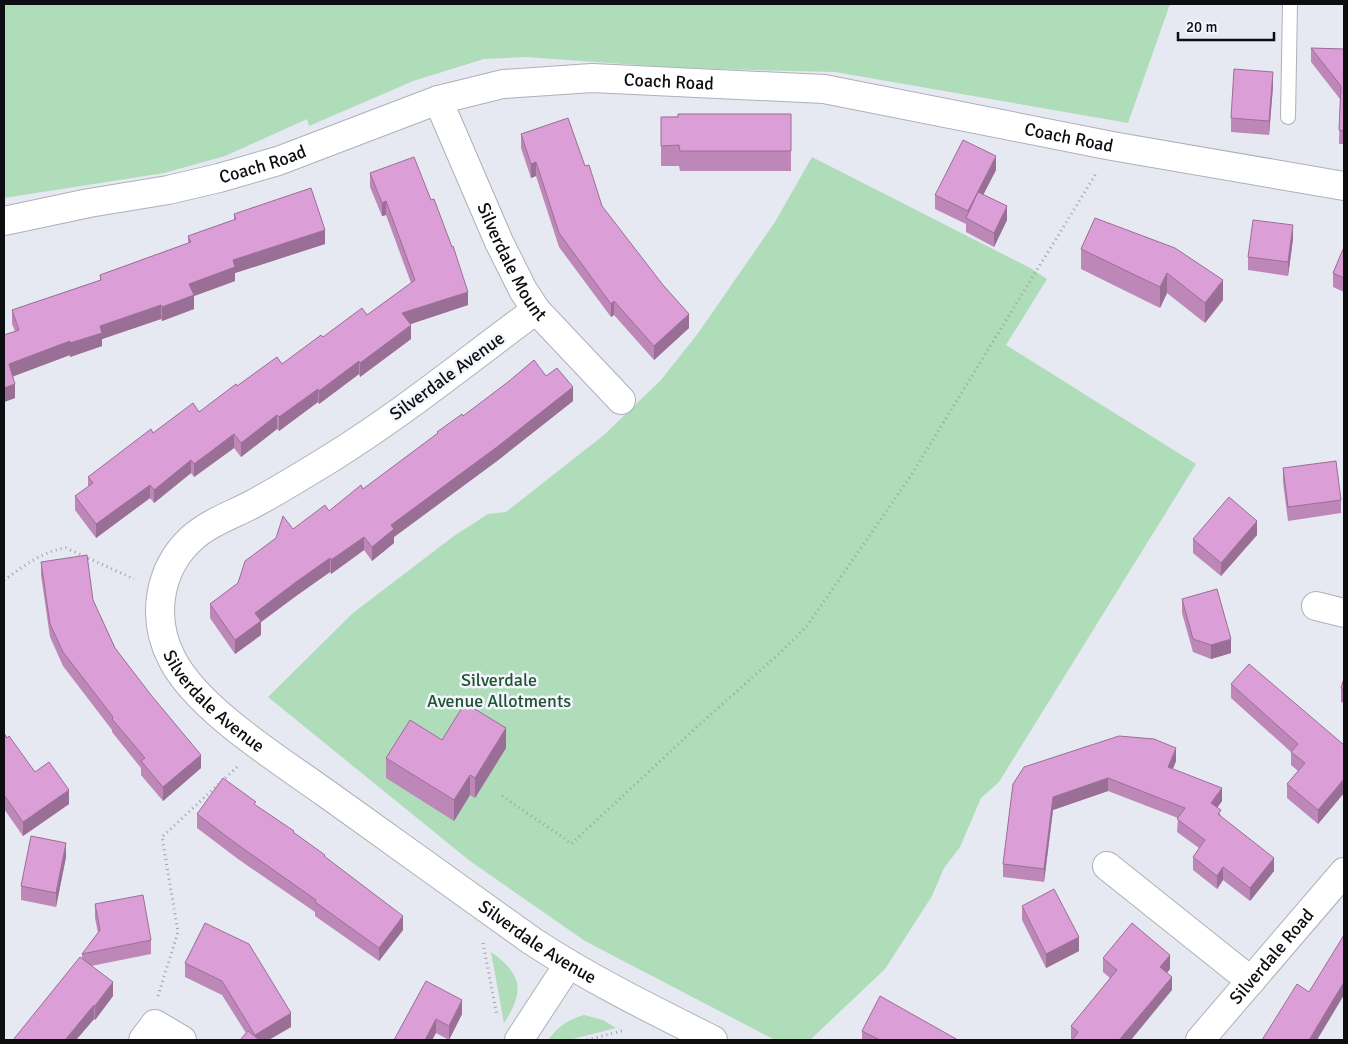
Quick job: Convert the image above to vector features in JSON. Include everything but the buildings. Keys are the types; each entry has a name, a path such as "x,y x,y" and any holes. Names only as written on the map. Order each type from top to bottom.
{"street":[{"name":"Coach Road","path":"4,221 81,204 168,190 236,173 278,161 438,100 503,84 592,78 824,89 1112,146 1344,186"},
{"name":"Silverdale Mount","path":"438,100 512,271 536,310 621,400"},
{"name":"Silverdale Avenue","path":"536,310 410,404 341,452 287,485 192,537 177,554 167,573 161,592 159,616 163,636 179,671 213,708 260,746 532,941 610,988 713,1040"},
{"path":"1316,606 1344,613"},
{"path":"1107,866 1251,981"},
{"name":"Silverdale Road","path":"1200,1040 1344,872"},
{"path":"508,1032 568,964"},
{"path":"149,1032 182,1040"}],"lane":[{"path":"1288,116 1290,4"}],"path":[{"path":"502,796 571,844 807,626 910,477 1112,146"},
{"path":"4,580 43,554 55,549 66,548 161,592"},
{"path":"149,1032 158,994 178,932 162,837 260,746"},
{"path":"475,900 508,1032"}],"green space":[{"path":"4,4 1170,4 1128,123 835,72 679,68 526,57 484,59 413,81 309,126 307,119 225,156 164,173 4,198"},
{"name":"Silverdale Avenue Allotments","path":"812,157 1032,269 1047,279 1006,345 1196,464 999,782 981,798 960,847 944,868 932,896 885,969 810,1040 775,1040 585,941 470,861 268,697 353,613 454,536 488,514 506,512 604,435 661,380 699,332 775,222"},
{"path":"491,952 509,968 517,984 515,1002 504,1023"},
{"path":"584,1015 603,1020 616,1028 569,1040 548,1040 563,1024"}]}
